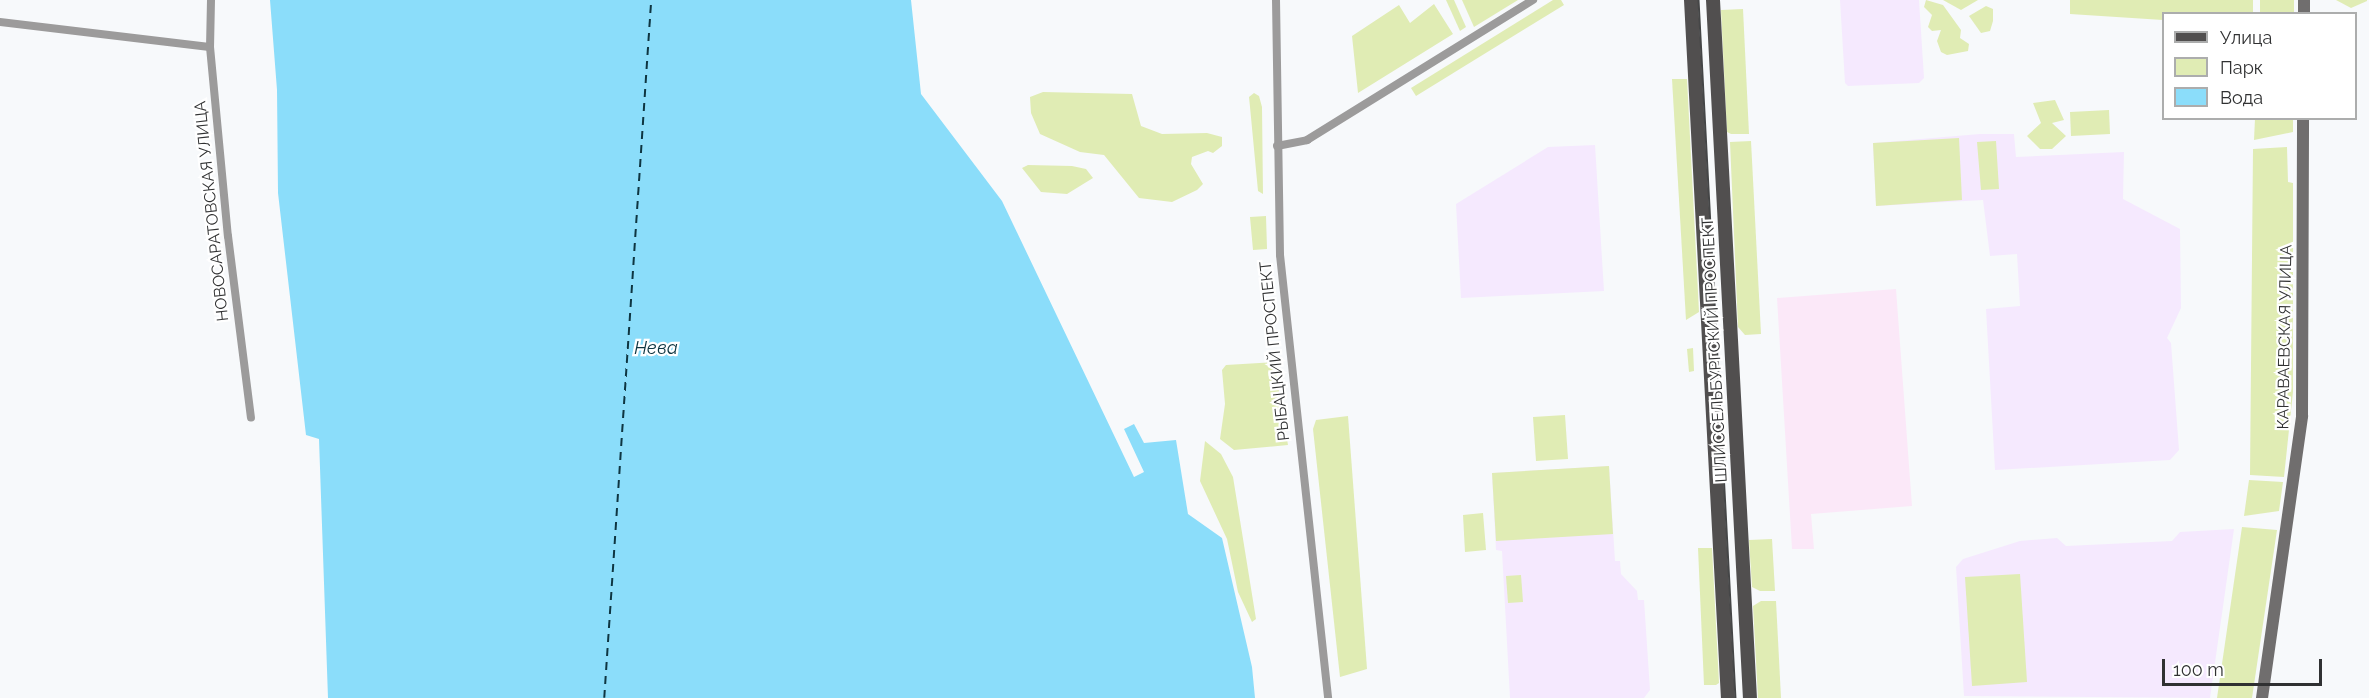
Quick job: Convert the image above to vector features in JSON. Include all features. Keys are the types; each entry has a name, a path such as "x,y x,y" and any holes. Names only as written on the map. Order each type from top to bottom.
{"main road":[{"name":"ШЛИССЕЛЬБУРГСКИЙ ПРОСПЕКТ","path":"1691,0 1728,698"},
{"name":"ШЛИССЕЛЬБУРГСКИЙ ПРОСПЕКТ","path":"1713,0 1750,698"}],"street":[{"name":"НОВОСАРАТОВСКАЯ УЛИЦА","path":"211,0 210,47 251,418"},
{"name":"РЫБАЦКИЙ ПРОСПЕКТ","path":"1276,0 1280,255 1328,698"},
{"path":"1277,146 1294,145 1307,140 1533,0"},
{"path":"0,22 210,47"},
{"name":"КАРАВАЕВСКАЯ УЛИЦА","path":"2262,698 2302,416 2303,120"}],"shaded area":[{"path":"1840,0 1919,0 1924,78 1919,83 1848,86 1845,83"},
{"path":"1980,134 2014,134 2016,157 2124,152 2123,199 2180,229 2181,308 2167,338 2171,343 2179,450 2170,460 1995,470 1986,309 2020,306 2017,254 1990,256 1983,200 1876,206 1873,143"},
{"path":"1595,145 1604,291 1461,298 1456,204 1548,147"},
{"path":"1896,289 1912,506 1811,514 1814,549 1792,549 1777,298"},
{"path":"1609,466 1615,561 1620,561 1621,574 1637,591 1638,600 1644,600 1650,690 1644,698 1510,698 1502,551 1496,550 1492,473"},
{"path":"2234,529 2210,698 1964,696 1956,567 1963,559 2020,541 2057,538 2066,546 2172,541 2180,532"}],"green space":[{"path":"1446,0 1454,0 1466,27 1460,31"},
{"path":"1462,0 1518,0 1474,27"},
{"path":"1553,0 1561,0 1564,5 1416,96 1411,88"},
{"path":"1926,0 1943,5 1961,30 1960,38 1969,44 1968,51 1947,55 1941,52 1937,41 1941,30 1932,31 1928,27 1932,15 1924,7"},
{"path":"1943,0 1978,0 1961,10"},
{"path":"2070,0 2253,0 2253,12 2162,12 2162,20 2070,14"},
{"path":"2260,0 2294,0 2294,12 2260,12"},
{"path":"2336,0 2367,0 2367,1 2351,8"},
{"path":"1434,4 1453,34 1358,93 1352,36 1399,5 1410,23"},
{"path":"1986,6 1993,9 1993,21 1990,31 1981,33 1969,16"},
{"path":"1743,9 1749,134 1731,134 1727,132 1721,10"},
{"path":"1672,79 1687,79 1699,312 1686,320"},
{"path":"1043,92 1132,94 1141,126 1162,134 1207,133 1222,137 1222,146 1213,153 1208,151 1192,157 1191,164 1203,184 1197,190 1172,202 1139,198 1104,155 1080,152 1040,134 1031,113 1030,97"},
{"path":"1254,93 1259,96 1262,107 1263,194 1258,191 1249,97"},
{"path":"2055,100 2064,120 2052,123 2066,136 2052,149 2040,149 2027,136 2041,123 2033,103"},
{"path":"2109,110 2110,134 2071,136 2070,112"},
{"path":"2255,120 2293,120 2293,132 2254,140"},
{"path":"1959,138 1962,200 1876,206 1873,143"},
{"path":"1751,141 1761,334 1745,335 1738,327 1730,142"},
{"path":"1996,141 1999,189 1981,190 1977,142"},
{"path":"2287,147 2288,182 2293,183 2293,392 2284,477 2250,475 2253,149"},
{"path":"1028,165 1072,166 1086,169 1093,178 1067,194 1041,192 1022,168"},
{"path":"1266,216 1267,249 1253,250 1250,217"},
{"path":"1693,348 1694,371 1689,372 1687,349"},
{"path":"1274,362 1288,445 1234,450 1220,439 1225,404 1222,370 1226,365"},
{"path":"1565,415 1568,459 1536,461 1533,417"},
{"path":"1348,416 1367,669 1340,677 1313,429 1316,420"},
{"path":"1205,441 1221,454 1233,477 1256,619 1252,622 1238,592 1227,539 1200,481"},
{"path":"1609,466 1613,534 1496,541 1492,473"},
{"path":"2249,480 2283,482 2279,511 2244,516"},
{"path":"1483,513 1486,550 1465,552 1463,515"},
{"path":"2242,527 2277,530 2252,698 2217,698"},
{"path":"1772,539 1775,591 1760,591 1752,587 1749,540"},
{"path":"1698,548 1712,548 1719,683 1716,685 1704,685"},
{"path":"2020,574 2027,682 1972,686 1965,577"},
{"path":"1521,575 1523,602 1508,603 1506,576"},
{"path":"1761,601 1776,601 1781,698 1758,698 1753,606"}],"water":[{"name":"Нева","path":"270,0 911,0 921,94 1002,201 1134,477 1144,472 1124,429 1134,424 1144,443 1176,440 1188,514 1222,538 1252,667 1255,698 328,698 319,439 306,435 278,193 277,90"}],"ferry route":[{"path":"604,698 651,0"}],"tram line":[{"path":"1699,0 1736,698"}]}
